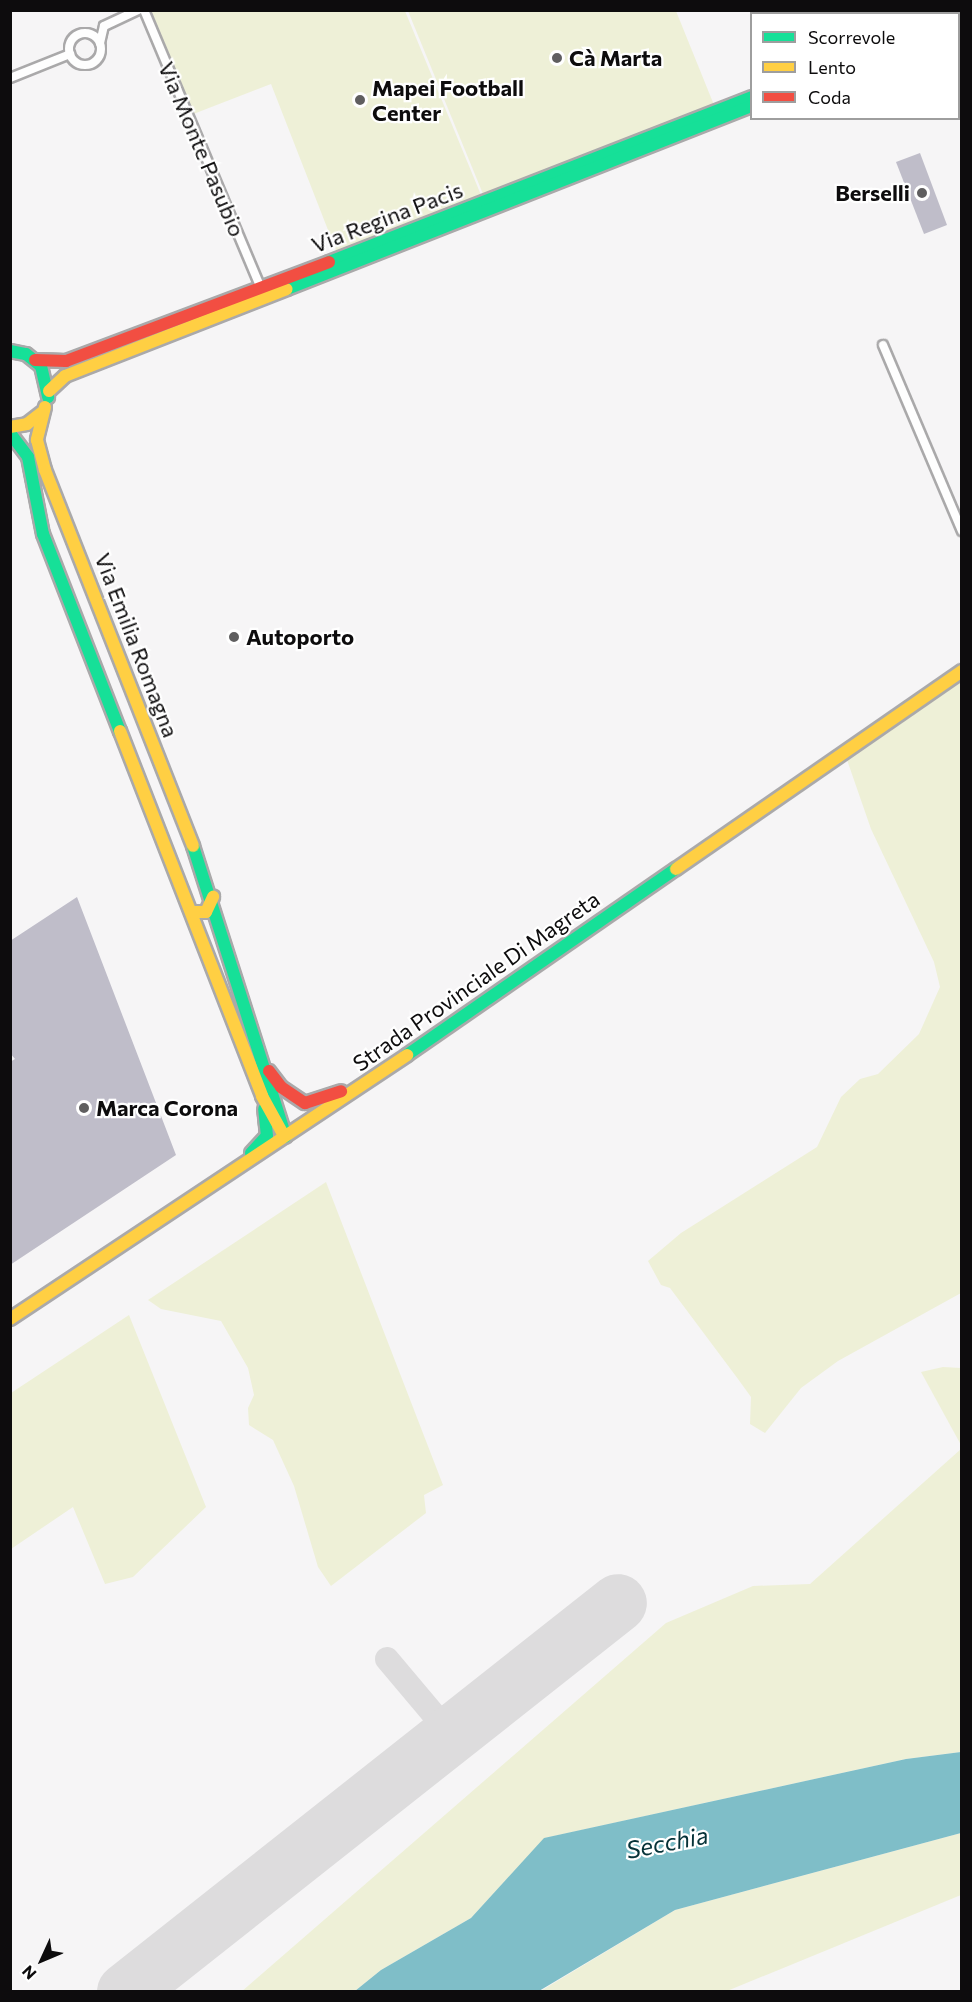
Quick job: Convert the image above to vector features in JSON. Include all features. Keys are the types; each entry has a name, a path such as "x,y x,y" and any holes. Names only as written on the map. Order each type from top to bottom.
{"street":[{"path":"100,43 87,33 76,35 70,44 70,54 76,62 90,64 100,54 104,26 139,10"},
{"name":"Via Monte Pasubio","path":"144,10 261,288"},
{"path":"10,78 70,54"},
{"name":"Via Regina Pacis","path":"35,360 66,361 261,288 750,98"},
{"name":"Via Regina Pacis","path":"49,391 65,376 750,107"},
{"path":"883,345 962,531"},
{"path":"10,351 35,360 46,374 49,391"},
{"name":"Via Emilia Romagna","path":"49,391 37,440 45,470 213,897 238,994 264,1063 286,1137"},
{"path":"10,427 27,424 45,407"},
{"name":"Via Emilia Romagna","path":"10,434 28,458 43,534 262,1096 286,1137"},
{"name":"Strada Provinciale Di Magreta","path":"10,1319 390,1067 962,671"},
{"path":"191,912 206,912 213,897"},
{"path":"264,1063 281,1087 305,1102 330,1098 372,1071 390,1067"},
{"path":"202,1193 205,1183 265,1141 262,1096"}],"green space":[{"name":"Mapei Football Center","path":"139,11 405,11 481,195 337,253 271,84 183,118"},
{"name":"Cà Marta","path":"408,11 676,11 714,105 699,119 511,195 483,194"},
{"path":"961,678 961,1293 838,1361 801,1388 765,1433 750,1424 751,1397 670,1288 661,1285 648,1261 681,1233 817,1147 841,1097 860,1079 878,1074 919,1034 940,987 934,962 871,829 846,757"},
{"path":"326,1182 443,1485 424,1495 426,1513 331,1586 318,1567 294,1486 273,1440 249,1425 248,1408 254,1395 248,1368 221,1321 161,1309 148,1300"},
{"path":"129,1315 206,1507 133,1577 105,1584 73,1507 11,1549 11,1393"},
{"path":"943,1367 961,1368 961,1445 921,1372"},
{"path":"961,1449 961,1752 906,1759 545,1838 471,1918 381,1970 355,1991 241,1992 666,1623 753,1586 810,1584"},
{"path":"961,1833 961,1895 727,1991 539,1992 675,1910"}],"water":[{"name":"Secchia","path":"961,1752 961,1833 675,1910 539,1991 355,1991 381,1970 471,1918 544,1838 906,1759"}],"building":[{"name":"Berselli","path":"920,153 947,225 924,234 896,162"},
{"name":"Marca Corona","path":"77,897 176,1155 10,1265 10,1062 15,1059 10,1053 10,941"}],"taxiway":[{"path":"387,1659 451,1735"}],"runway":[{"path":"126,1992 618,1603"}],"traffic: fast":[{"path":"329,262 750,98"},
{"path":"287,289 750,107"},
{"path":"10,351 26,354 41,366 48,397"},
{"path":"10,433 28,457 43,534 120,731"},
{"path":"193,846 286,1137"},
{"path":"407,1055 676,869"},
{"path":"251,1153 267,1136 264,1109"}],"traffic: slow":[{"path":"49,391 65,376 287,289"},
{"path":"45,407 37,440 45,470 193,846"},
{"path":"10,427 27,424 41,413"},
{"path":"676,869 962,671"},
{"path":"120,731 262,1096 283,1134"},
{"path":"191,912 206,912 213,897"},
{"path":"10,1319 407,1055"}],"traffic: jam":[{"path":"35,360 66,361 329,262"},
{"path":"269,1071 281,1087 305,1103 341,1091"}],"place":[{"name":"Cà Marta","path":"557,58"},
{"name":"Mapei Football Center","path":"360,100"},
{"name":"Berselli","path":"922,193"},
{"name":"Autoporto","path":"234,637"},
{"name":"Marca Corona","path":"84,1108"}]}
